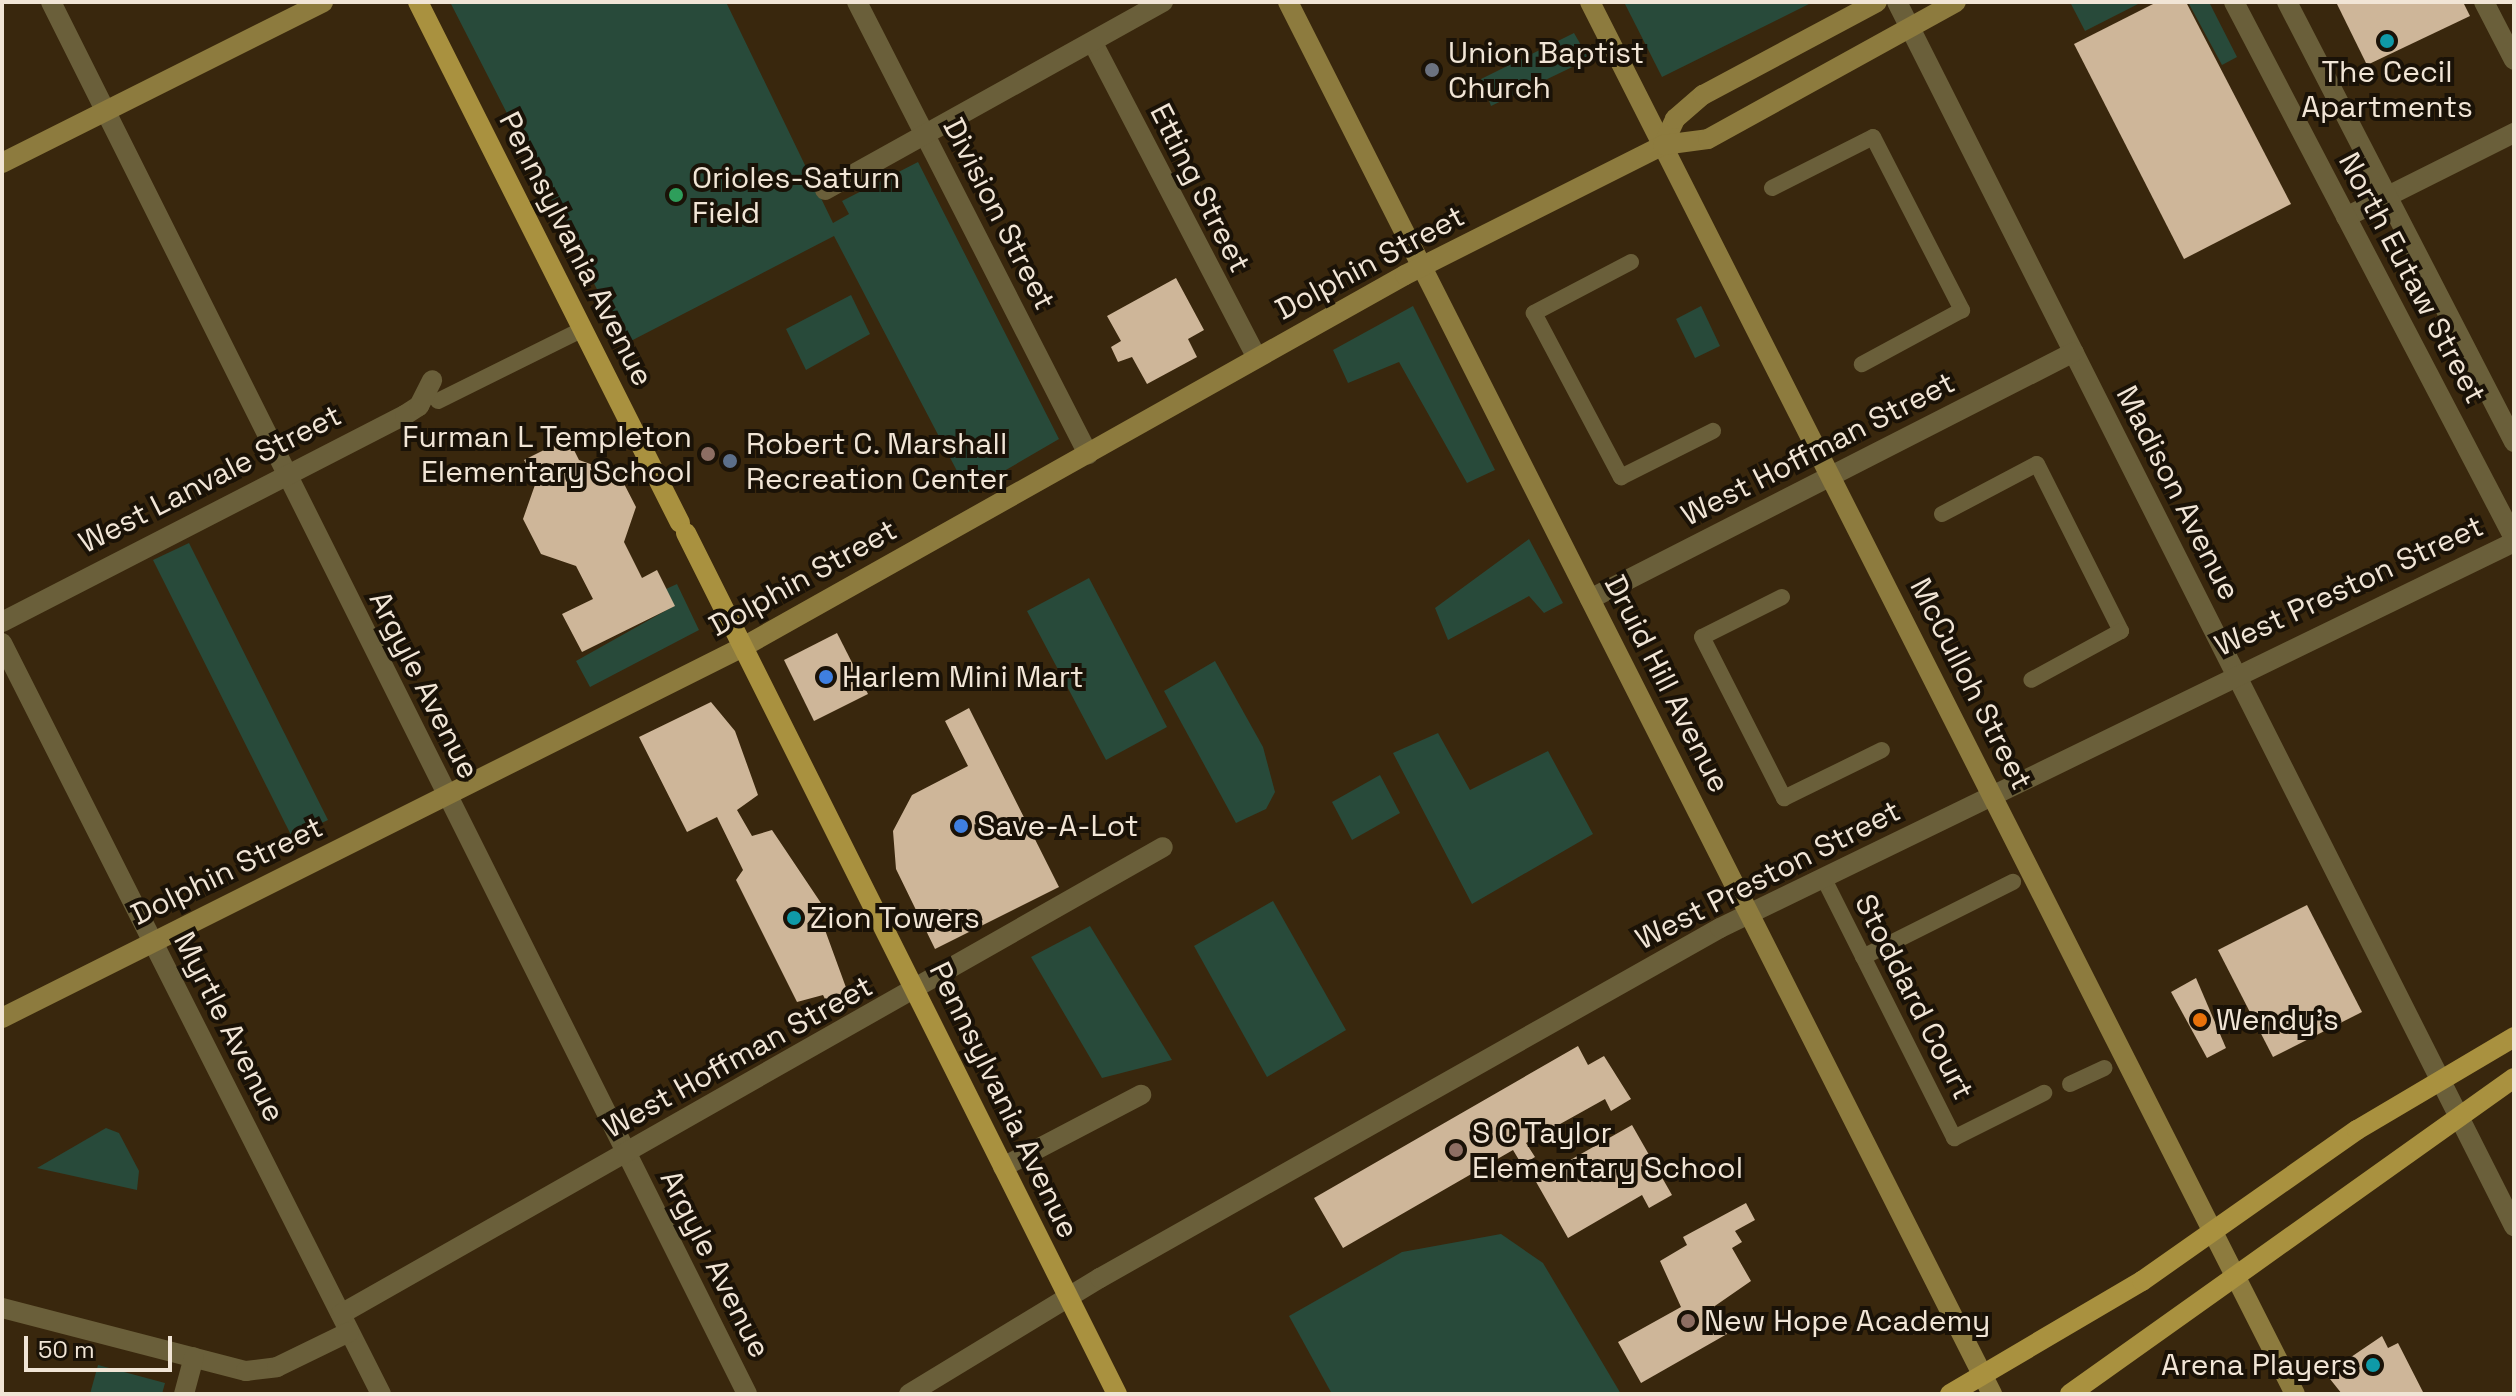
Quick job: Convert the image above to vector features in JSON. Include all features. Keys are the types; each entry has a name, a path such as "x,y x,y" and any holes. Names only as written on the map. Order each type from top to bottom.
{"main road":[{"path":"2,163 323,2"},
{"name":"Pennsylvania Avenue","path":"418,2 1117,1394"},
{"name":"Druid Hill Avenue","path":"1288,2 1988,1385"},
{"name":"McCulloh Street","path":"1590,2 2295,1394"},
{"path":"1663,145 1675,119 1703,95 1877,2"},
{"name":"Dolphin Street","path":"2,1018 743,647 1423,267 1663,145 1708,139 1956,2"},
{"path":"1950,1394 1988,1385 2440,1079 2514,1037"},
{"path":"2070,1394 2239,1279 2458,1115 2514,1078"}],"street":[{"name":"Argyle Avenue","path":"51,2 102,112 747,1394"},
{"name":"Division Street","path":"857,2 1088,454"},
{"path":"825,190 1163,2"},
{"name":"Madison Avenue","path":"1897,2 2514,1226"},
{"name":"North Eutaw Street","path":"2234,2 2514,540"},
{"name":"North Eutaw Street","path":"2287,2 2514,442"},
{"path":"2484,2 2514,60"},
{"name":"Etting Street","path":"1093,43 1257,358"},
{"path":"2346,217 2514,133"},
{"path":"1772,188 1873,137 1962,310 1862,364"},
{"path":"1631,262 1534,313 1621,477 1713,431"},
{"path":"438,401 583,329"},
{"name":"West Hoffman Street","path":"1590,599 2074,352"},
{"name":"West Lanvale Street","path":"2,622 405,415 419,406 432,380"},
{"path":"1942,514 2037,464 2121,631 2031,680"},
{"name":"West Preston Street","path":"909,1394 1069,1299 1751,915 1825,881 2235,672 2514,540"},
{"path":"1782,597 1702,637 1784,798 1882,750"},
{"name":"Myrtle Avenue","path":"2,643 381,1394"},
{"name":"West Hoffman Street","path":"2,1308 194,1357 260,1370 345,1323 626,1154 1163,847"},
{"name":"Stoddard Court","path":"1825,881 1954,1138 2044,1093"},
{"path":"1863,957 2013,882"},
{"path":"2070,1084 2105,1068"},
{"path":"1003,1167 1141,1095"},
{"path":"184,1394 194,1357"}],"green space":[{"path":"450,2 726,2 833,223 849,214 842,201 918,162 1059,439 968,492 834,236 625,344"},
{"path":"1624,2 1813,2 1662,77"},
{"path":"2070,2 2142,2 2085,31"},
{"path":"2188,2 2209,2 2237,57 2222,65"},
{"path":"1574,33 1589,59 1491,106 1481,79"},
{"path":"851,295 870,334 806,370 786,329"},
{"path":"1413,306 1495,470 1467,483 1399,362 1348,383 1333,350"},
{"path":"1701,306 1720,346 1695,358 1676,319"},
{"path":"1529,539 1563,603 1544,613 1529,596 1448,640 1435,608"},
{"path":"189,543 328,820 292,837 153,560"},
{"path":"1089,578 1167,727 1106,760 1027,611"},
{"path":"677,584 699,630 590,687 576,661 674,606 666,589"},
{"path":"1215,661 1263,747 1275,792 1266,809 1236,823 1164,691"},
{"path":"1438,733 1470,790 1548,751 1593,834 1472,904 1393,753"},
{"path":"1380,775 1400,813 1352,840 1332,802"},
{"path":"1273,901 1346,1030 1267,1077 1194,946"},
{"path":"1090,926 1172,1060 1102,1078 1031,957"},
{"path":"106,1128 119,1133 139,1171 137,1190 37,1168"},
{"path":"1501,1234 1543,1263 1621,1394 1332,1394 1289,1316 1402,1252"},
{"path":"98,1365 165,1383 162,1394 90,1394"}],"building":[{"path":"2157,2 2186,2 2291,204 2184,259 2074,44"},
{"name":"The Cecil Apartments","path":"2336,2 2463,2 2470,16 2367,65"},
{"path":"1176,278 1204,330 1188,339 1197,357 1147,384 1132,357 1118,362 1111,347 1121,341 1107,316"},
{"name":"Furman L Templeton Elementary School","path":"568,438 579,460 619,474 636,507 624,542 642,578 657,570 675,606 582,652 562,614 593,599 576,566 541,554 523,519 536,482 524,460"},
{"name":"Harlem Mini Mart","path":"837,633 868,694 814,721 784,660"},
{"path":"711,702 735,731 758,795 737,810 752,836 772,830 829,915 821,919 848,993 829,1007 823,995 797,1002 736,880 743,870 717,817 687,832 639,737"},
{"name":"Save-A-Lot","path":"969,708 1059,887 935,949 896,869 893,831 912,795 968,766 945,721"},
{"path":"2307,905 2362,1012 2273,1057 2218,950"},
{"name":"Wendy's","path":"2196,978 2226,1048 2207,1058 2171,992"},
{"name":"S C Taylor Elementary School","path":"1578,1046 1588,1065 1604,1056 1631,1099 1611,1111 1605,1099 1526,1143 1535,1157 1522,1165 1513,1150 1343,1248 1314,1198"},
{"path":"1632,1125 1672,1195 1649,1208 1642,1195 1568,1238 1535,1180"},
{"name":"New Hope Academy","path":"1746,1203 1755,1220 1735,1231 1742,1242 1732,1248 1751,1281 1712,1308 1727,1334 1641,1383 1618,1342 1681,1307 1660,1261 1687,1245 1683,1237"},
{"name":"Arena Players","path":"2382,1336 2388,1348 2398,1343 2424,1394 2342,1394 2326,1374"}],"place":[{"name":"The Cecil Apartments","path":"2387,41"},
{"name":"Union Baptist Church","path":"1432,70"},
{"name":"Orioles-Saturn Field","path":"676,195"},
{"name":"Furman L Templeton Elementary School","path":"708,454"},
{"name":"Robert C. Marshall Recreation Center","path":"730,461"},
{"name":"Harlem Mini Mart","path":"826,677"},
{"name":"Save-A-Lot","path":"961,826"},
{"name":"Zion Towers","path":"794,918"},
{"name":"Wendy's","path":"2200,1020"},
{"name":"S C Taylor Elementary School","path":"1456,1150"},
{"name":"New Hope Academy","path":"1688,1321"},
{"name":"Arena Players","path":"2373,1365"}]}
